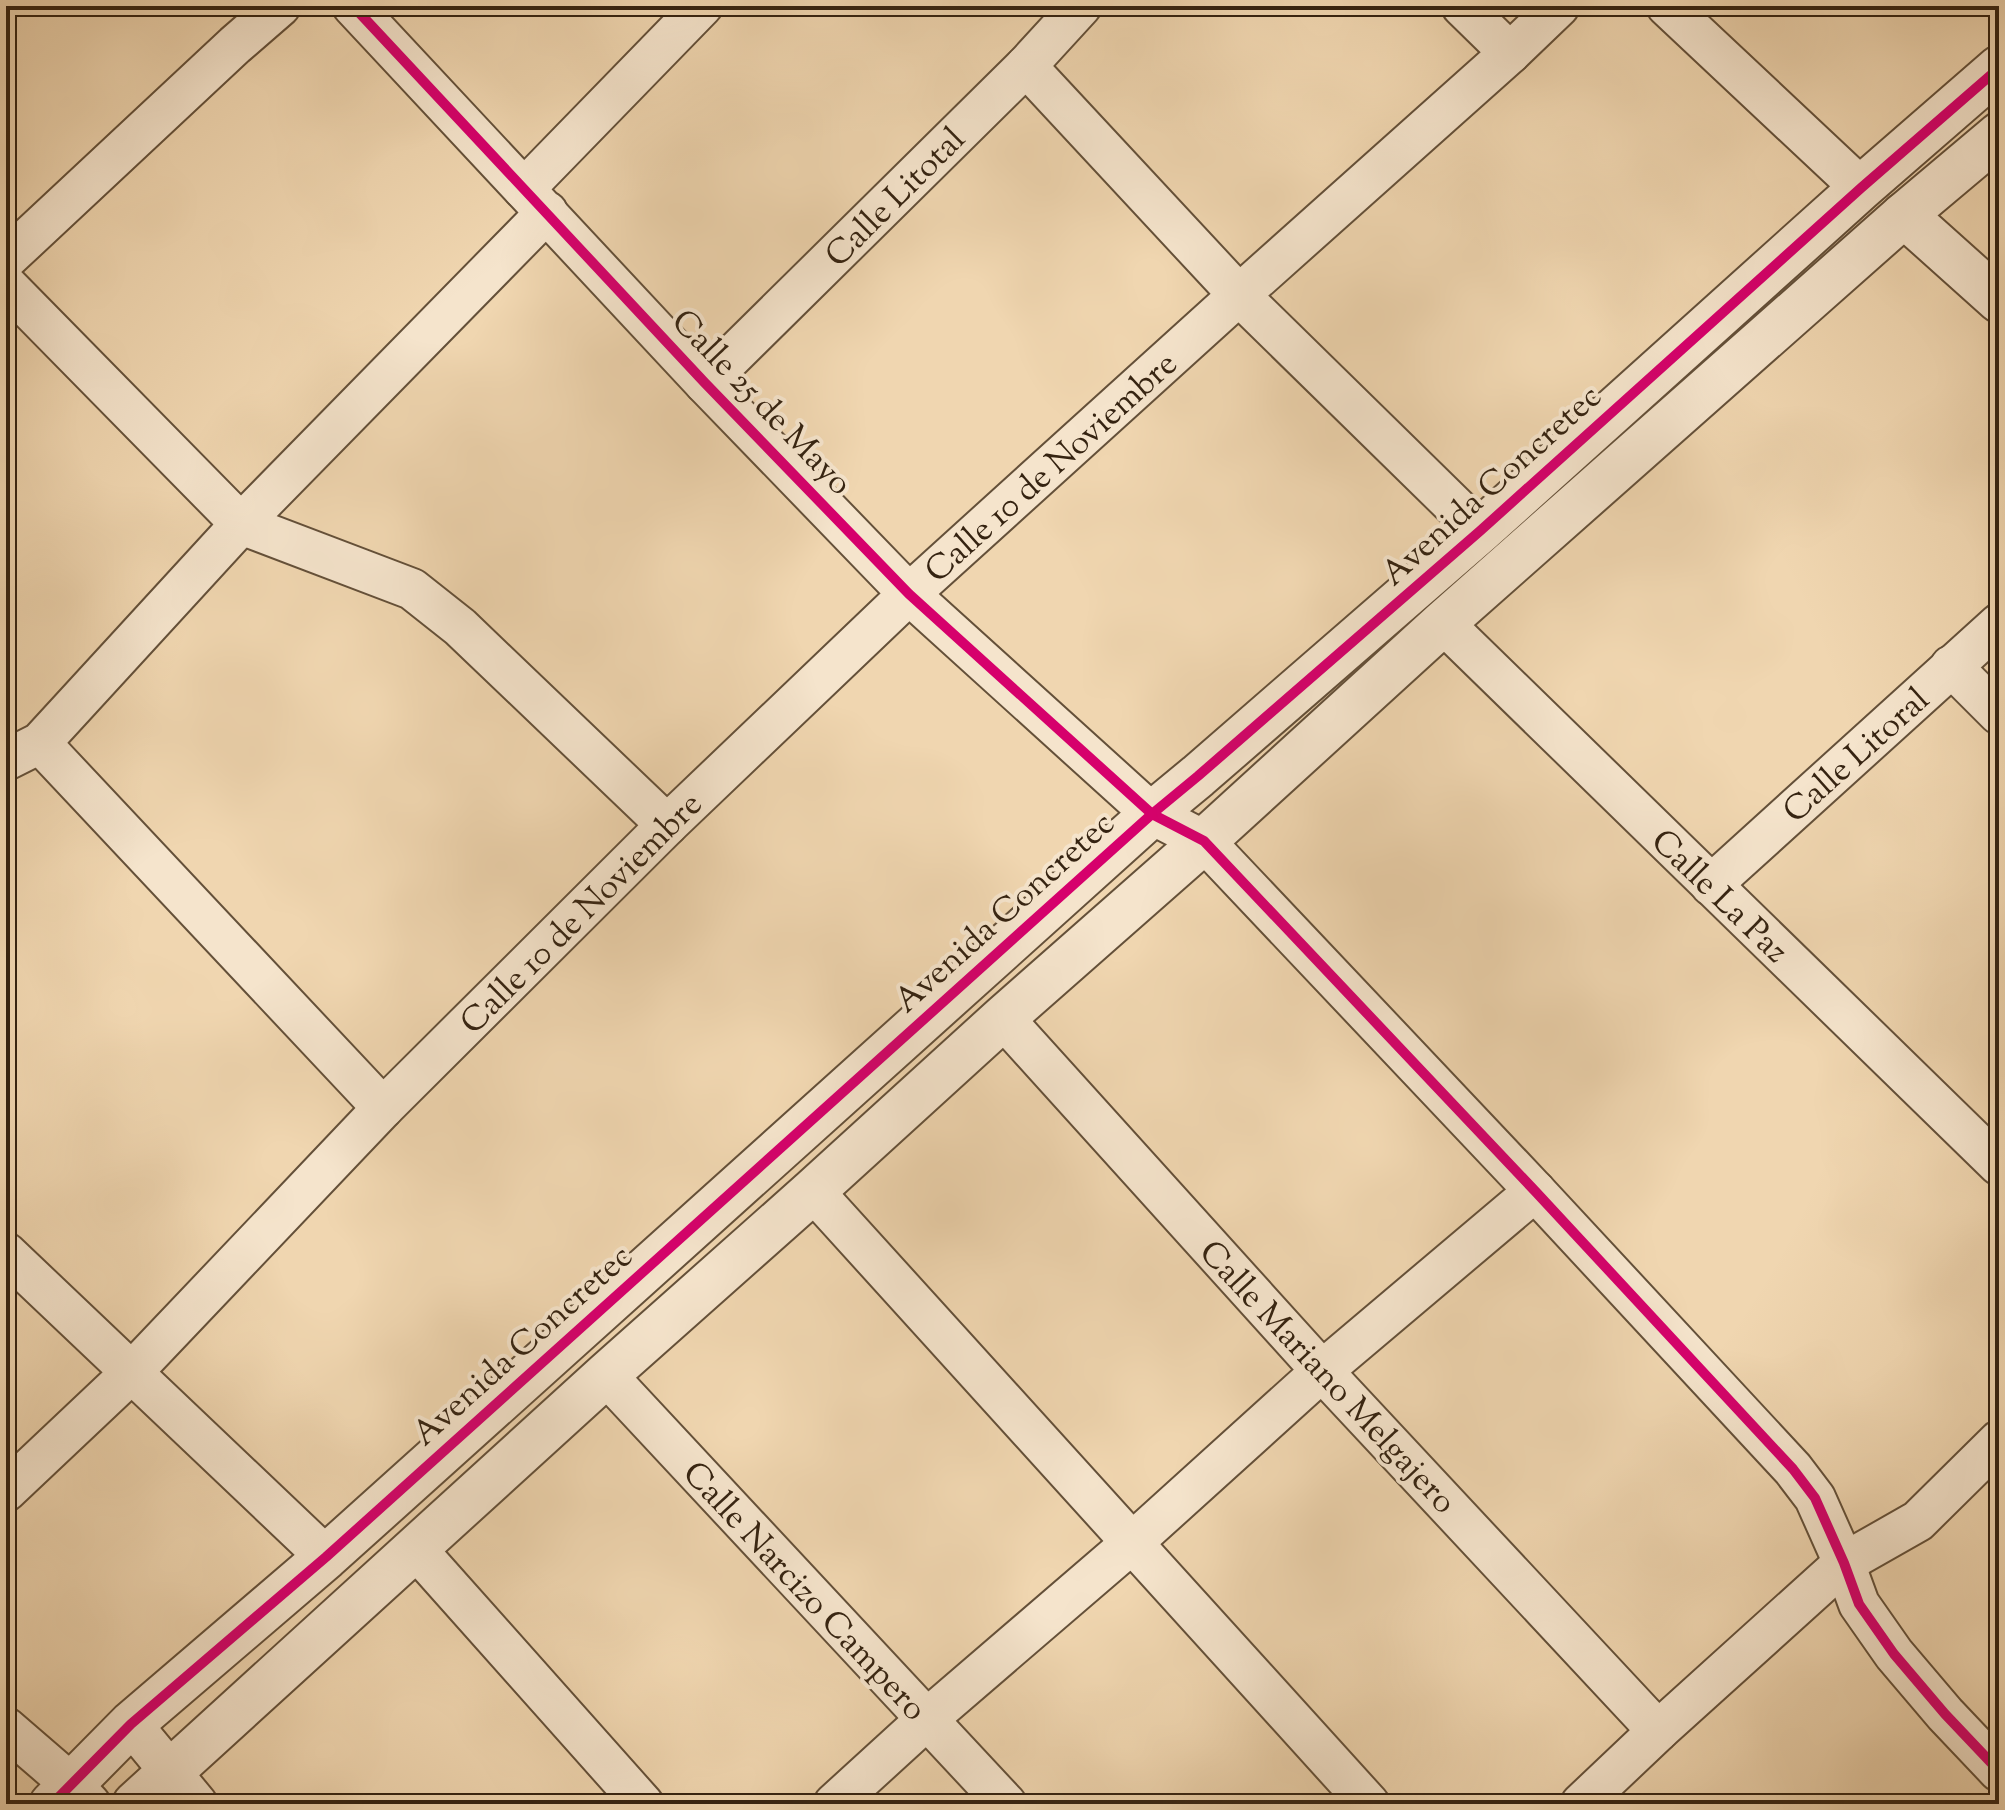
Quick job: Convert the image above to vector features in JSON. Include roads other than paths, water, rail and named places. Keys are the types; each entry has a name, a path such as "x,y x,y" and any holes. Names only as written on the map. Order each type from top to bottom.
{"street":[{"path":"6,259 280,6"},
{"name":"Calle 25 de Mayo","path":"353,6 705,383 909,594 1152,814 1204,841 1535,1191 1793,1469 1815,1498 1859,1604 1894,1654 1999,1771"},
{"path":"383,1108 23,751 241,524 535,201 702,6"},
{"name":"Calle Litotal","path":"705,383 1026,66 1081,6"},
{"path":"1462,6 1510,53"},
{"name":"Calle 10 de Noviembre","path":"6,1491 131,1373 383,1108 667,825 909,594 1559,6"},
{"path":"1667,6 1861,188"},
{"path":"1026,66 1239,295 1480,531"},
{"name":"Avenida Concretec","path":"72,1798 131,1724 326,1557 1152,814 1480,531 1999,68"},
{"path":"135,1804 184,1788 415,1548 1443,623 1904,215 1999,135"},
{"path":"1904,215 1999,300"},
{"path":"6,285 241,524 412,589 460,627 667,825"},
{"name":"Calle La Paz","path":"1443,623 1999,1165"},
{"name":"Calle Litoral","path":"1711,885 1999,624"},
{"path":"1951,666 1999,714"},
{"name":"Calle Mariano Melgajero","path":"1003,1018 1322,1371 1658,1731"},
{"path":"813,1191 1369,1804"},
{"path":"834,1804 926,1720 1133,1542 1322,1371 1535,1191"},
{"path":"6,1253 326,1557"},
{"name":"Calle Narcizo Campero","path":"606,1375 1006,1804"},
{"path":"1605,1796 1658,1731 1844,1563 1918,1521 1999,1441"},
{"path":"415,1548 643,1804"},
{"path":"131,1724 184,1788"},
{"path":"6,1728 72,1798"}]}
